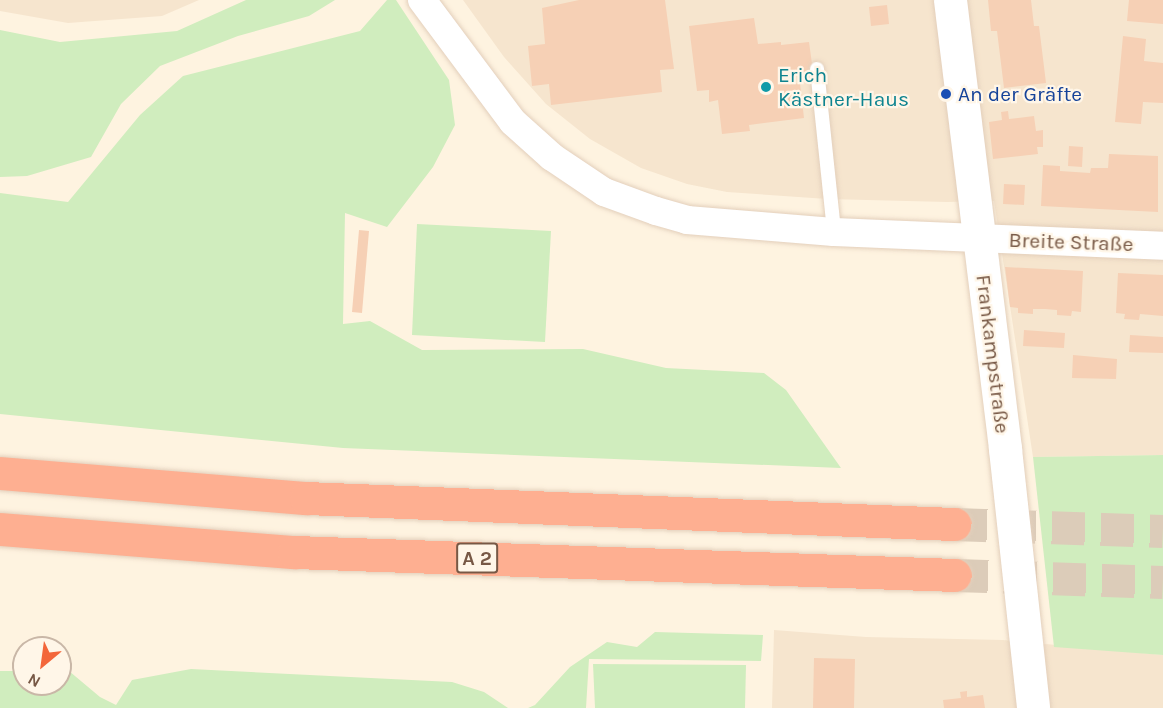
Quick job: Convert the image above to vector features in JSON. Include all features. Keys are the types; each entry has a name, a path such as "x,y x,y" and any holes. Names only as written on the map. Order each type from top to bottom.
{"highway":[{"path":"0,473 306,498 954,524"},
{"name":"A 2","path":"0,529 294,552 956,575"}],"street":[{"path":"422,0 513,122 552,157 604,192 687,220 834,232 978,238"},
{"name":"Frankampstraße","path":"950,0 1026,627 1033,708"},
{"name":"Breite Straße","path":"978,238 1163,246"}],"lane":[{"path":"817,69 834,232"}],"shaded area":[{"path":"0,0 199,0 162,16 68,23 0,11"},
{"path":"463,0 1163,0 1163,455 1033,457 994,201 827,199 727,192 687,184 641,168 590,139 546,104 504,57"},
{"path":"774,630 866,637 1003,640 1163,655 1163,708 772,708"}],"green space":[{"path":"246,0 335,0 309,16 238,36 160,66 121,104 91,157 27,176 0,177 0,30 60,42 177,31"},
{"path":"387,0 396,0 449,80 455,125 433,167 387,227 345,213 343,324 370,321 422,350 583,349 666,368 764,373 786,390 841,468 343,448 0,414 0,193 68,202 140,115 183,76 360,31"},
{"path":"417,224 551,231 545,342 412,335"},
{"path":"1163,455 1163,655 1054,647 1033,457"},
{"path":"655,632 763,635 761,661 589,659 586,708 528,708 535,705 570,667 607,642 637,647"},
{"path":"593,664 746,665 745,708 595,708"},
{"path":"191,669 452,682 484,692 508,708 0,708 0,671 12,671 12,696 72,696 72,674 100,697 116,705 132,680"}],"building":[{"path":"579,0 665,0 674,69 660,70 662,92 551,105 549,84 532,86 528,46 545,44 542,8"},
{"path":"988,0 1031,0 1034,26 1039,26 1046,83 1004,88 997,31 991,31"},
{"path":"1129,0 1163,0 1163,24 1127,21"},
{"path":"887,5 889,24 871,26 869,7"},
{"path":"754,18 758,44 781,42 781,45 809,42 813,71 792,73 793,84 800,83 804,118 749,125 750,131 722,134 718,100 709,102 709,90 697,91 689,26"},
{"path":"1123,36 1146,39 1144,61 1163,63 1163,103 1143,102 1141,124 1115,122"},
{"path":"1008,111 1009,119 1034,116 1036,131 1043,130 1043,147 1037,147 1038,154 993,159 989,122 1002,120 1001,112"},
{"path":"1069,146 1083,147 1082,167 1068,166"},
{"path":"1109,154 1158,156 1158,212 1041,206 1043,165 1060,166 1060,171 1090,173 1091,168 1108,168"},
{"path":"1004,184 1025,185 1024,205 1003,204"},
{"path":"359,230 369,231 362,313 352,312"},
{"path":"1005,267 1083,271 1081,312 1072,311 1071,316 1057,315 1057,310 1045,309 1033,309 1033,314 1018,313 1018,308 1010,307"},
{"path":"1118,273 1163,275 1163,316 1140,314 1139,320 1124,319 1125,314 1116,313"},
{"path":"1024,330 1065,333 1064,348 1023,346"},
{"path":"1130,335 1163,337 1163,353 1129,352"},
{"path":"1073,355 1117,359 1116,379 1072,378"},
{"path":"814,658 855,659 854,708 813,708"},
{"path":"967,691 967,697 983,695 985,708 944,708 943,700 961,698 960,692"}],"tunnel":[{"path":"954,524 1163,531"},
{"path":"955,575 1163,582"}],"place":[{"name":"Erich Kästner-Haus","path":"766,87"},
{"name":"An der Gräfte","path":"946,94"}]}
